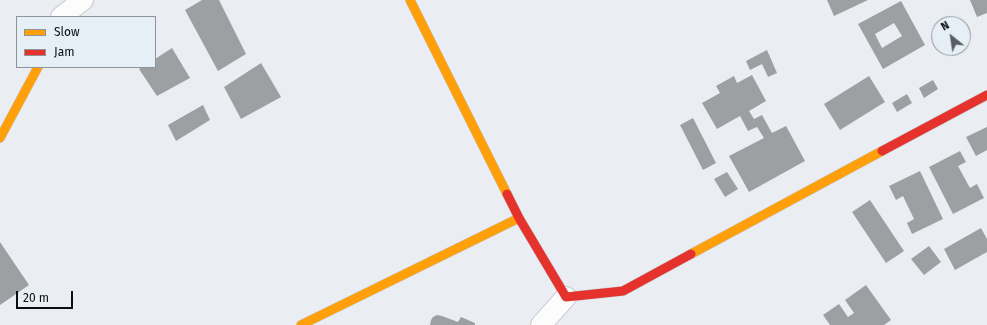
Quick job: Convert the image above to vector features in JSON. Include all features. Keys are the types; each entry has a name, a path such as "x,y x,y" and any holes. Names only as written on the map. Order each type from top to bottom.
{"street":[{"path":"62,16 83,0"},
{"path":"410,0 519,218 566,297"},
{"path":"0,138 37,68"},
{"path":"541,325 566,297 623,291 987,95"},
{"path":"301,325 519,218"}],"building":[{"path":"202,0 219,0 246,54 218,71 185,10"},
{"path":"827,0 868,0 834,16"},
{"path":"970,0 987,0 987,13 977,17"},
{"path":"901,1 925,45 883,69 858,24","holes":["894,23 902,36 882,48 875,34"]},
{"path":"172,48 190,78 157,96 139,69 156,68 156,58"},
{"path":"767,50 777,73 768,77 762,64 750,70 746,61"},
{"path":"261,63 281,97 241,119 224,87"},
{"path":"752,75 766,101 749,111 754,119 762,115 772,133 786,126 805,161 749,192 729,156 764,138 757,127 748,131 740,116 717,129 702,103 720,93 716,86 734,76 737,83"},
{"path":"869,76 885,102 840,130 824,104"},
{"path":"933,80 938,89 924,98 919,88"},
{"path":"907,94 912,103 897,112 892,103"},
{"path":"203,105 210,120 176,141 168,125"},
{"path":"693,118 716,163 703,170 680,125"},
{"path":"987,127 987,150 976,156 966,137"},
{"path":"960,151 966,162 958,166 970,188 977,184 984,198 953,214 929,167"},
{"path":"920,171 943,219 912,234 907,223 914,219 903,196 896,200 889,186"},
{"path":"727,172 738,189 725,197 714,179"},
{"path":"870,200 904,251 886,263 852,212"},
{"path":"981,228 987,239 987,252 955,270 944,249"},
{"path":"0,242 29,285 0,305"},
{"path":"929,246 941,262 924,275 911,259"},
{"path":"866,285 891,320 884,325 830,325 823,315 839,304 848,317 854,313 845,300"},
{"path":"437,315 458,322 461,317 475,323 475,325 430,325 433,317"}],"traffic: slow":[{"path":"410,0 507,194"},
{"path":"0,138 37,68"},
{"path":"691,254 882,151"},
{"path":"301,325 519,218"}],"traffic: jam":[{"path":"882,151 987,95"},
{"path":"507,194 519,218 566,297 623,291 691,254"}]}
